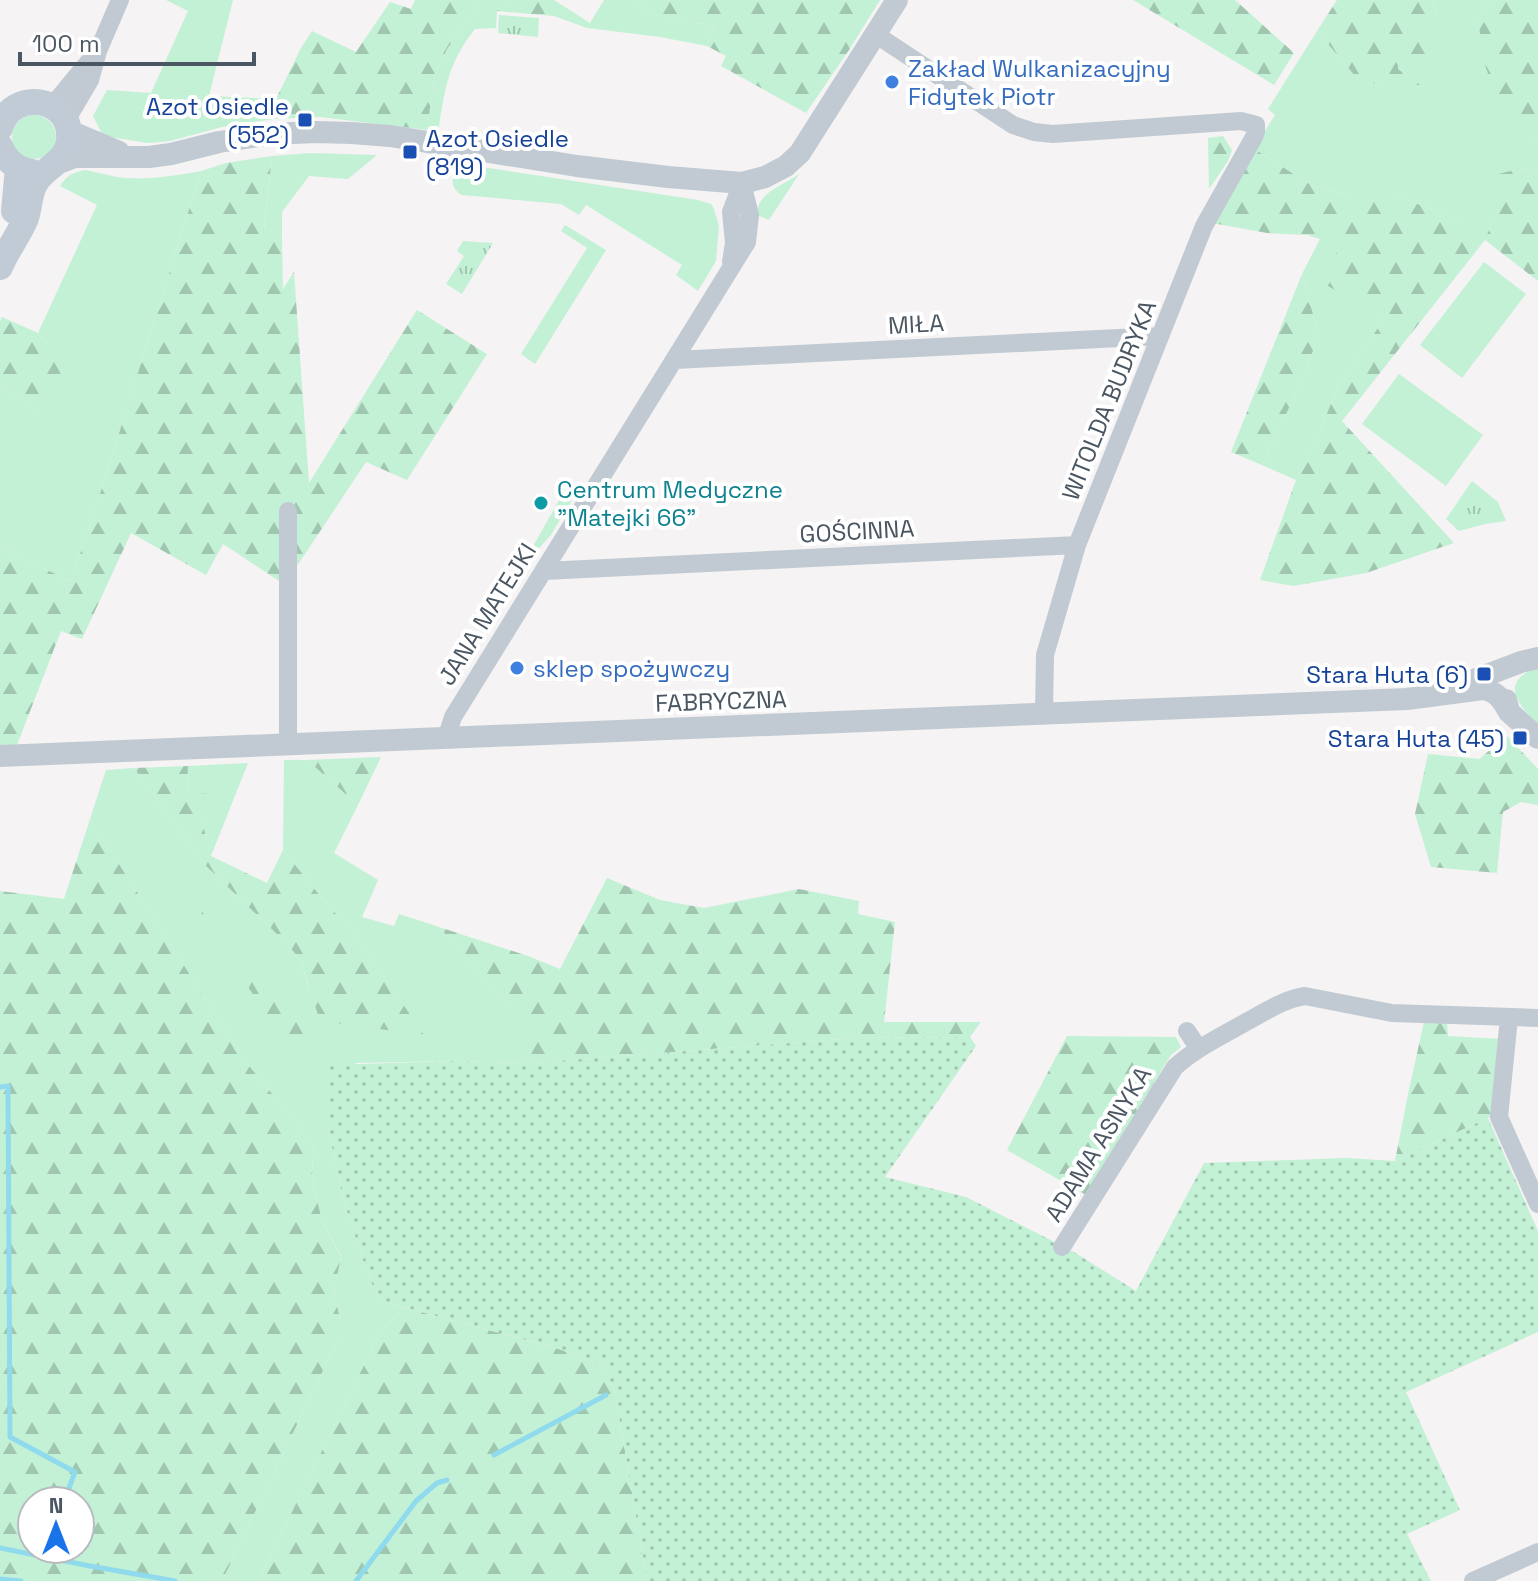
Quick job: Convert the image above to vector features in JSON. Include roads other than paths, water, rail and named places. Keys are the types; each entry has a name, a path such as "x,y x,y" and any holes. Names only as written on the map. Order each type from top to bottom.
{"main road":[{"path":"3,117 18,105 41,102 62,120 69,144 64,155 30,170 6,199 3,261"},
{"path":"0,146 10,163 30,170"},
{"path":"3,261 26,216 33,186 30,170"}],"street":[{"path":"30,170 75,157 149,157 271,134 316,132 390,136 577,166 742,183 765,177 786,166 800,153 897,0"},
{"path":"112,3 90,80 62,120 127,156"},
{"name":"WITOLDA BUDRYKA","path":"875,34 1013,125 1034,132 1053,134 1241,121 1256,125 1256,132 1204,226 1077,545 1045,655 1044,713"},
{"name":"JANA MATEJKI","path":"446,739 453,717 729,273 734,243 731,212 742,183"},
{"name":"MIŁA","path":"675,360 1160,336"},
{"path":"288,511 288,745"},
{"name":"GOŚCINNA","path":"544,571 1077,545"},
{"path":"1530,660 1512,672 1506,700 1509,712 1538,738"},
{"name":"FABRYCZNA","path":"1443,693 1530,660"},
{"name":"FABRYCZNA","path":"0,756 1391,699 1483,689 1501,697 1509,712"},
{"name":"ADAMA ASNYKA","path":"1062,1247 1175,1067 1199,1049 1280,1004 1305,996 1392,1013 1538,1018"},
{"path":"1509,1018 1499,1117 1538,1204"},
{"path":"1187,1031 1199,1049"},
{"path":"1473,1581 1538,1552"}],"waterway":[{"path":"0,1087 8,1086 10,1437 75,1472 70,1485"},
{"path":"494,1455 606,1395"},
{"path":"356,1581 416,1501 437,1483 447,1480"},
{"path":"0,1548 175,1581"},
{"path":"0,1579 21,1581"}],"place":[{"name":"Zakład Wulkanizacyjny Fidytek Piotr","path":"892,82"},
{"name":"Azot Osiedle (552)","path":"305,120"},
{"name":"Azot Osiedle (819)","path":"410,152"},
{"name":"Centrum Medyczne \"Matejki 66\"","path":"541,503"},
{"name":"sklep spożywczy","path":"517,668"},
{"name":"Stara Huta (6)","path":"1484,674"},
{"name":"Stara Huta (45)","path":"1520,738"}]}
